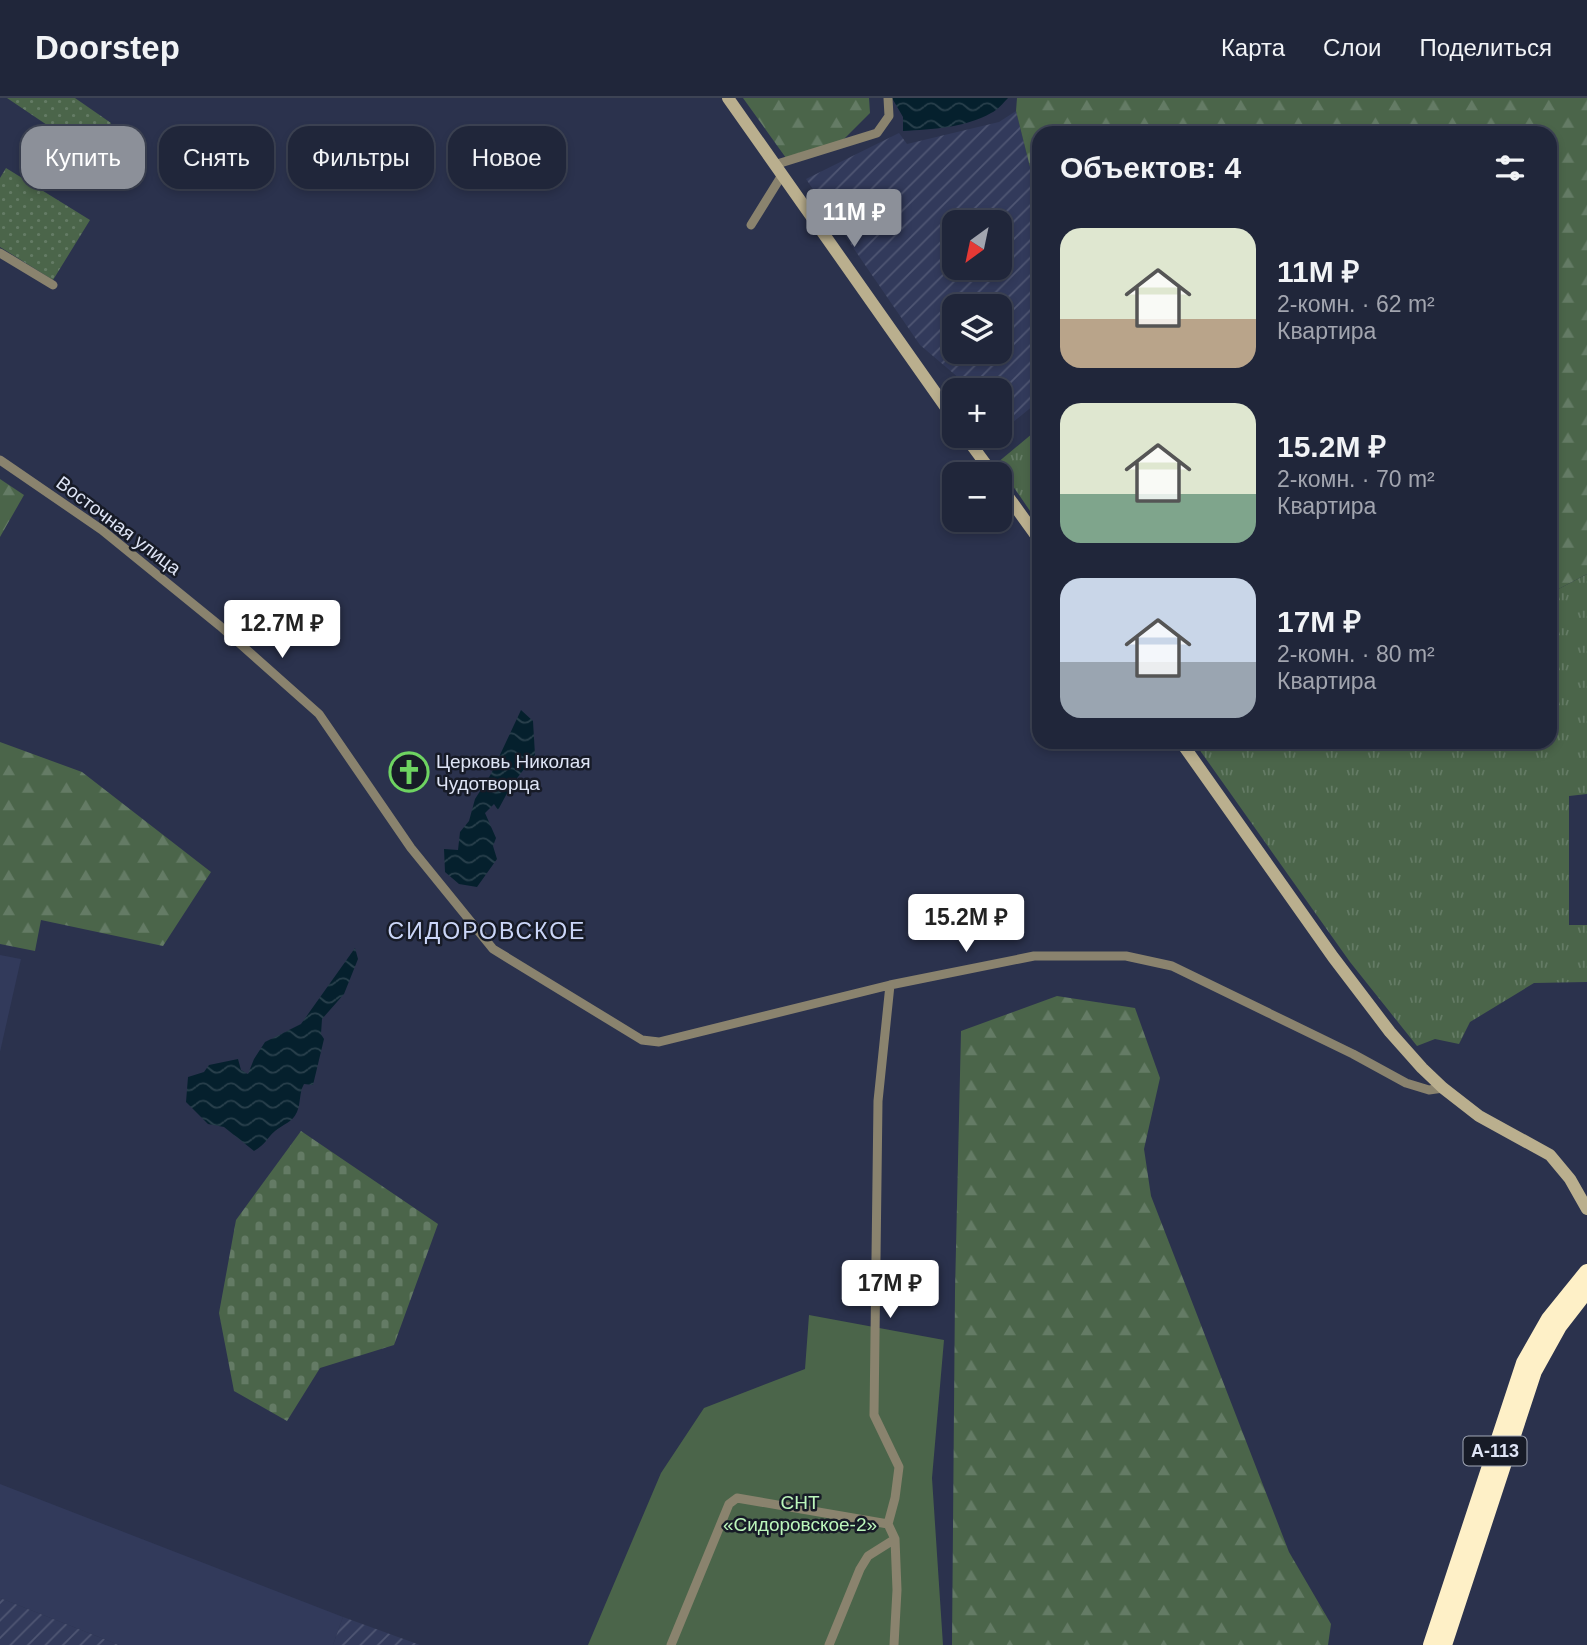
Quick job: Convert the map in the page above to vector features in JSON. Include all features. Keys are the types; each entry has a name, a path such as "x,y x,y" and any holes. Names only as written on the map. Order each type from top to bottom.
{"highway":[{"name":"А-113","path":"1431,1645 1524,1363 1549,1319 1587,1272"},
{"name":"А-113","path":"1444,1645 1534,1371 1548,1343 1587,1290"}],"street":[{"path":"728,98 942,402"},
{"path":"751,225 778,170 877,133 889,116 888,98"},
{"path":"0,253 52,285"},
{"name":"Восточная улица","path":"0,460 102,530 220,626 318,714 411,848 493,949 642,1040 659,1042 890,985 1034,956 1126,956 1172,966 1329,1042 1406,1083 1429,1090 1443,1088"},
{"path":"1012,502 1032,530"},
{"path":"1186,749 1390,1032 1443,1088 1479,1116 1550,1155 1570,1179 1587,1209"},
{"path":"890,985 877,1101 874,1415 899,1467 888,1524 895,1539 897,1590 894,1645"},
{"path":"671,1645 729,1504 737,1498 888,1524"},
{"path":"829,1645 860,1569 869,1556 895,1539"}],"shaded area":[{"path":"1016,111 1032,175 1032,407 1012,423 1012,378 959,378 942,364 1012,364 1012,294 942,294 942,364 920,345 806,179 899,133 907,144 999,122"},
{"path":"0,955 21,959 0,1052"},
{"path":"0,1484 343,1617 333,1645 119,1645 0,1598"},
{"path":"0,1598 119,1645 0,1645"},
{"path":"343,1617 420,1645 333,1645"}],"green space":[{"path":"7,98 75,98 111,123 109,126 48,126"},
{"path":"743,98 869,98 870,113 842,141 786,158"},
{"path":"1017,98 1587,98 1587,574 1557,590 1557,126 1032,126 1032,175 1016,111"},
{"path":"6,168 21,177 21,189 40,189 90,220 53,280 0,247 0,178"},
{"path":"1032,434 1032,514 1012,485 1012,462 998,462"},
{"path":"0,479 24,495 0,537"},
{"path":"1587,574 1587,794 1569,796 1569,925 1587,925 1587,982 1534,983 1470,1022 1459,1044 1435,1039 1417,1046 1350,962 1199,749 1557,749 1557,590"},
{"path":"0,742 82,772 211,872 163,946 41,920 35,951 0,944"},
{"path":"1057,996 1135,1008 1160,1078 1144,1149 1151,1196 1289,1552 1331,1624 1328,1645 952,1645 955,1291 961,1031"},
{"path":"301,1131 438,1224 394,1345 320,1368 287,1421 234,1391 219,1313 236,1220"},
{"name":"СНТ «Сидоровское-2»","path":"809,1315 944,1340 932,1478 943,1645 588,1645 661,1473 704,1408 805,1369"}],"water":[{"path":"892,98 1008,98 994,112 970,122 903,131 903,117"},
{"path":"521,710 533,721 535,755 511,786 498,810 494,804 485,813 496,838 493,846 497,859 477,887 459,884 445,872 444,849 458,850 460,832 469,821 475,799 491,774"},
{"path":"355,948 358,959 344,994 322,1019 321,1034 324,1039 313,1085 304,1084 293,1119 275,1131 254,1151 224,1127 208,1124 186,1102 188,1077 204,1072 209,1065 238,1059 241,1070 248,1074 265,1042 301,1024"}],"place":[{"name":"Церковь Николая Чудотворца","path":"409,772"}],"district":[{"name":"СИДОРОВСКОЕ","path":"487,931"}]}
